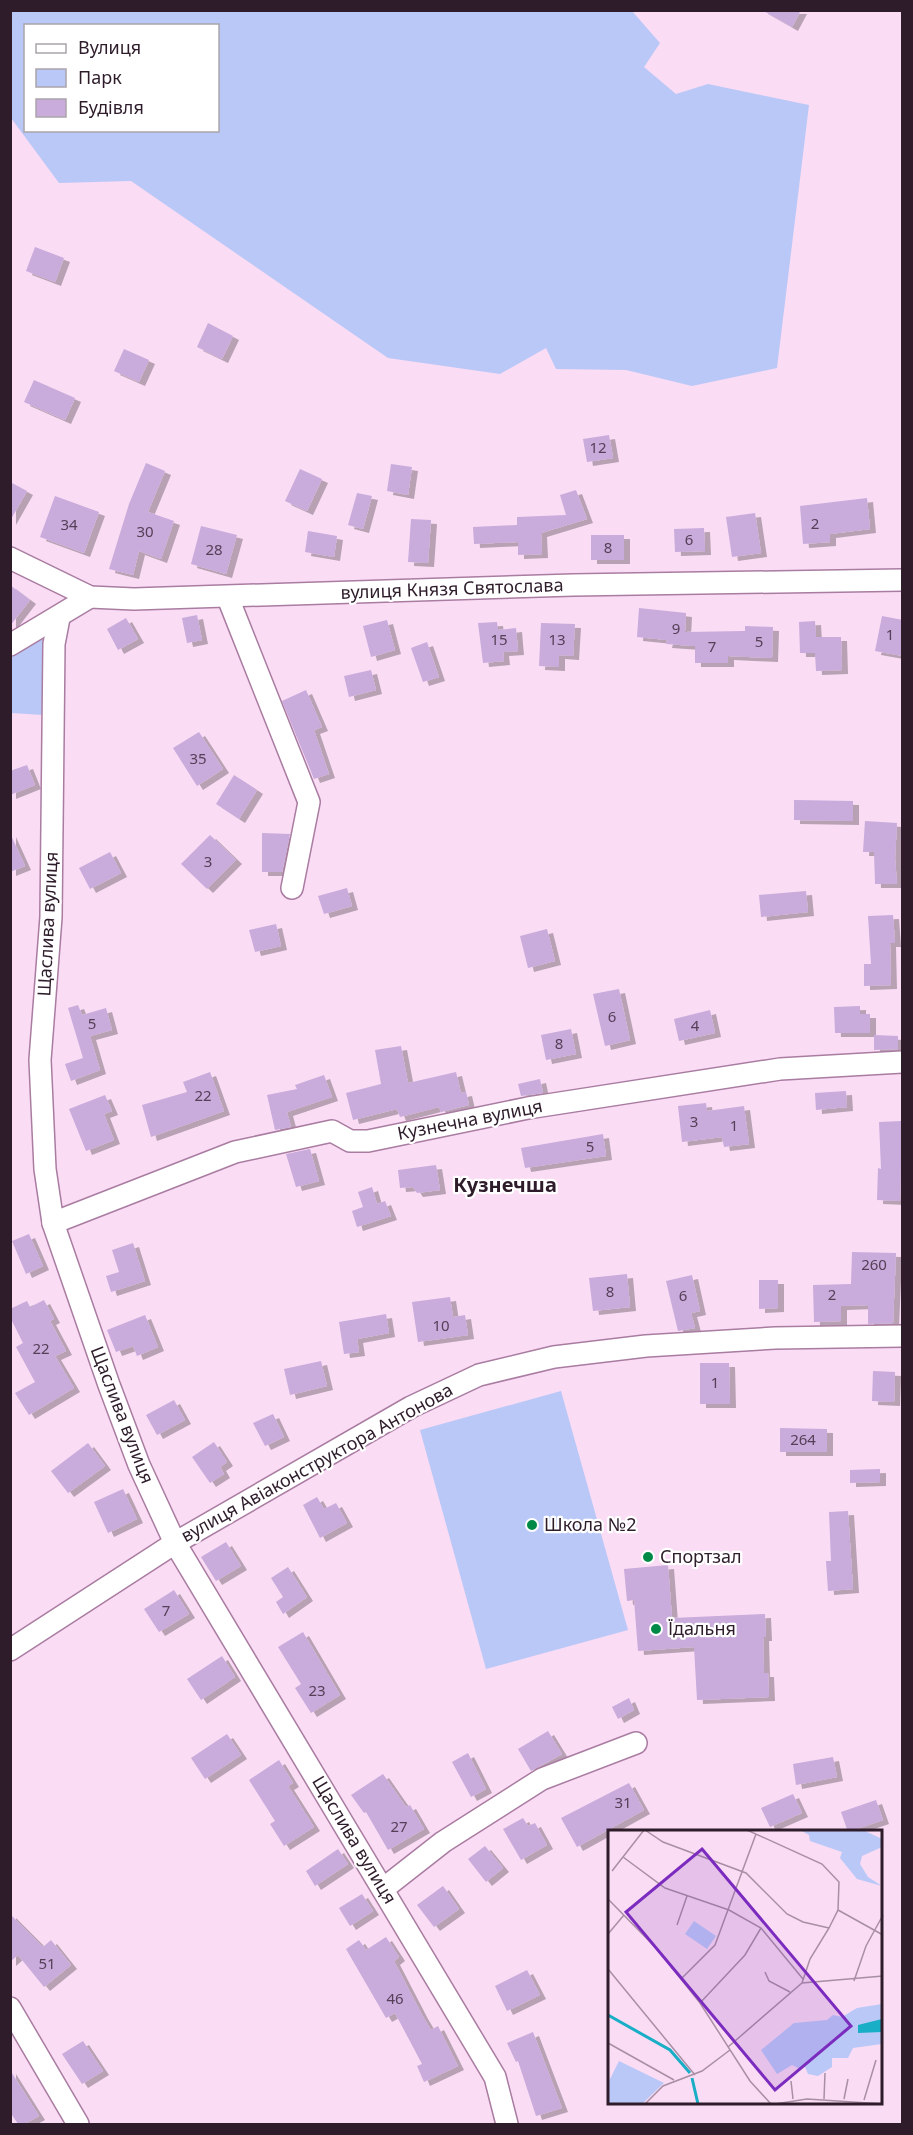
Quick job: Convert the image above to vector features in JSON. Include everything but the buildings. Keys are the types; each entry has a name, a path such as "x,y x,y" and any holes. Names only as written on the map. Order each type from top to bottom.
{"street":[{"name":"вулиця Князя Святослава","path":"10,558 90,597 228,598 573,585 903,580"},
{"path":"10,645 59,618 90,597"},
{"path":"228,598 309,802 292,888"},
{"name":"Щаслива вулиця","path":"59,618 54,644 51,917 40,1060 45,1169 53,1223 139,1465 175,1543 495,2076 507,2124"},
{"name":"Кузнечна вулиця","path":"53,1223 236,1152 332,1131 350,1141 368,1141 528,1108 780,1069 903,1062"},
{"name":"вулиця Авіаконструктора Антонова","path":"10,1650 175,1543 411,1407 478,1375 554,1357 646,1346 775,1338 903,1336"},
{"path":"384,1889 442,1842 542,1779 636,1743"},
{"path":"10,2008 78,2124"}],"green space":[{"path":"11,11 632,11 660,43 644,67 676,94 708,84 809,105 777,368 692,386 626,370 556,369 546,348 500,374 388,358 131,181 59,183 11,118"},
{"path":"44,638 43,715 11,713 10,658"},
{"path":"561,1391 628,1630 486,1669 420,1430"}],"place":[{"name":"Школа №2","path":"532,1525"},
{"name":"Спортзал","path":"648,1557"},
{"name":"Їдальня","path":"656,1629"}],"district":[{"name":"Кузнечша","path":"505,1185"}]}
